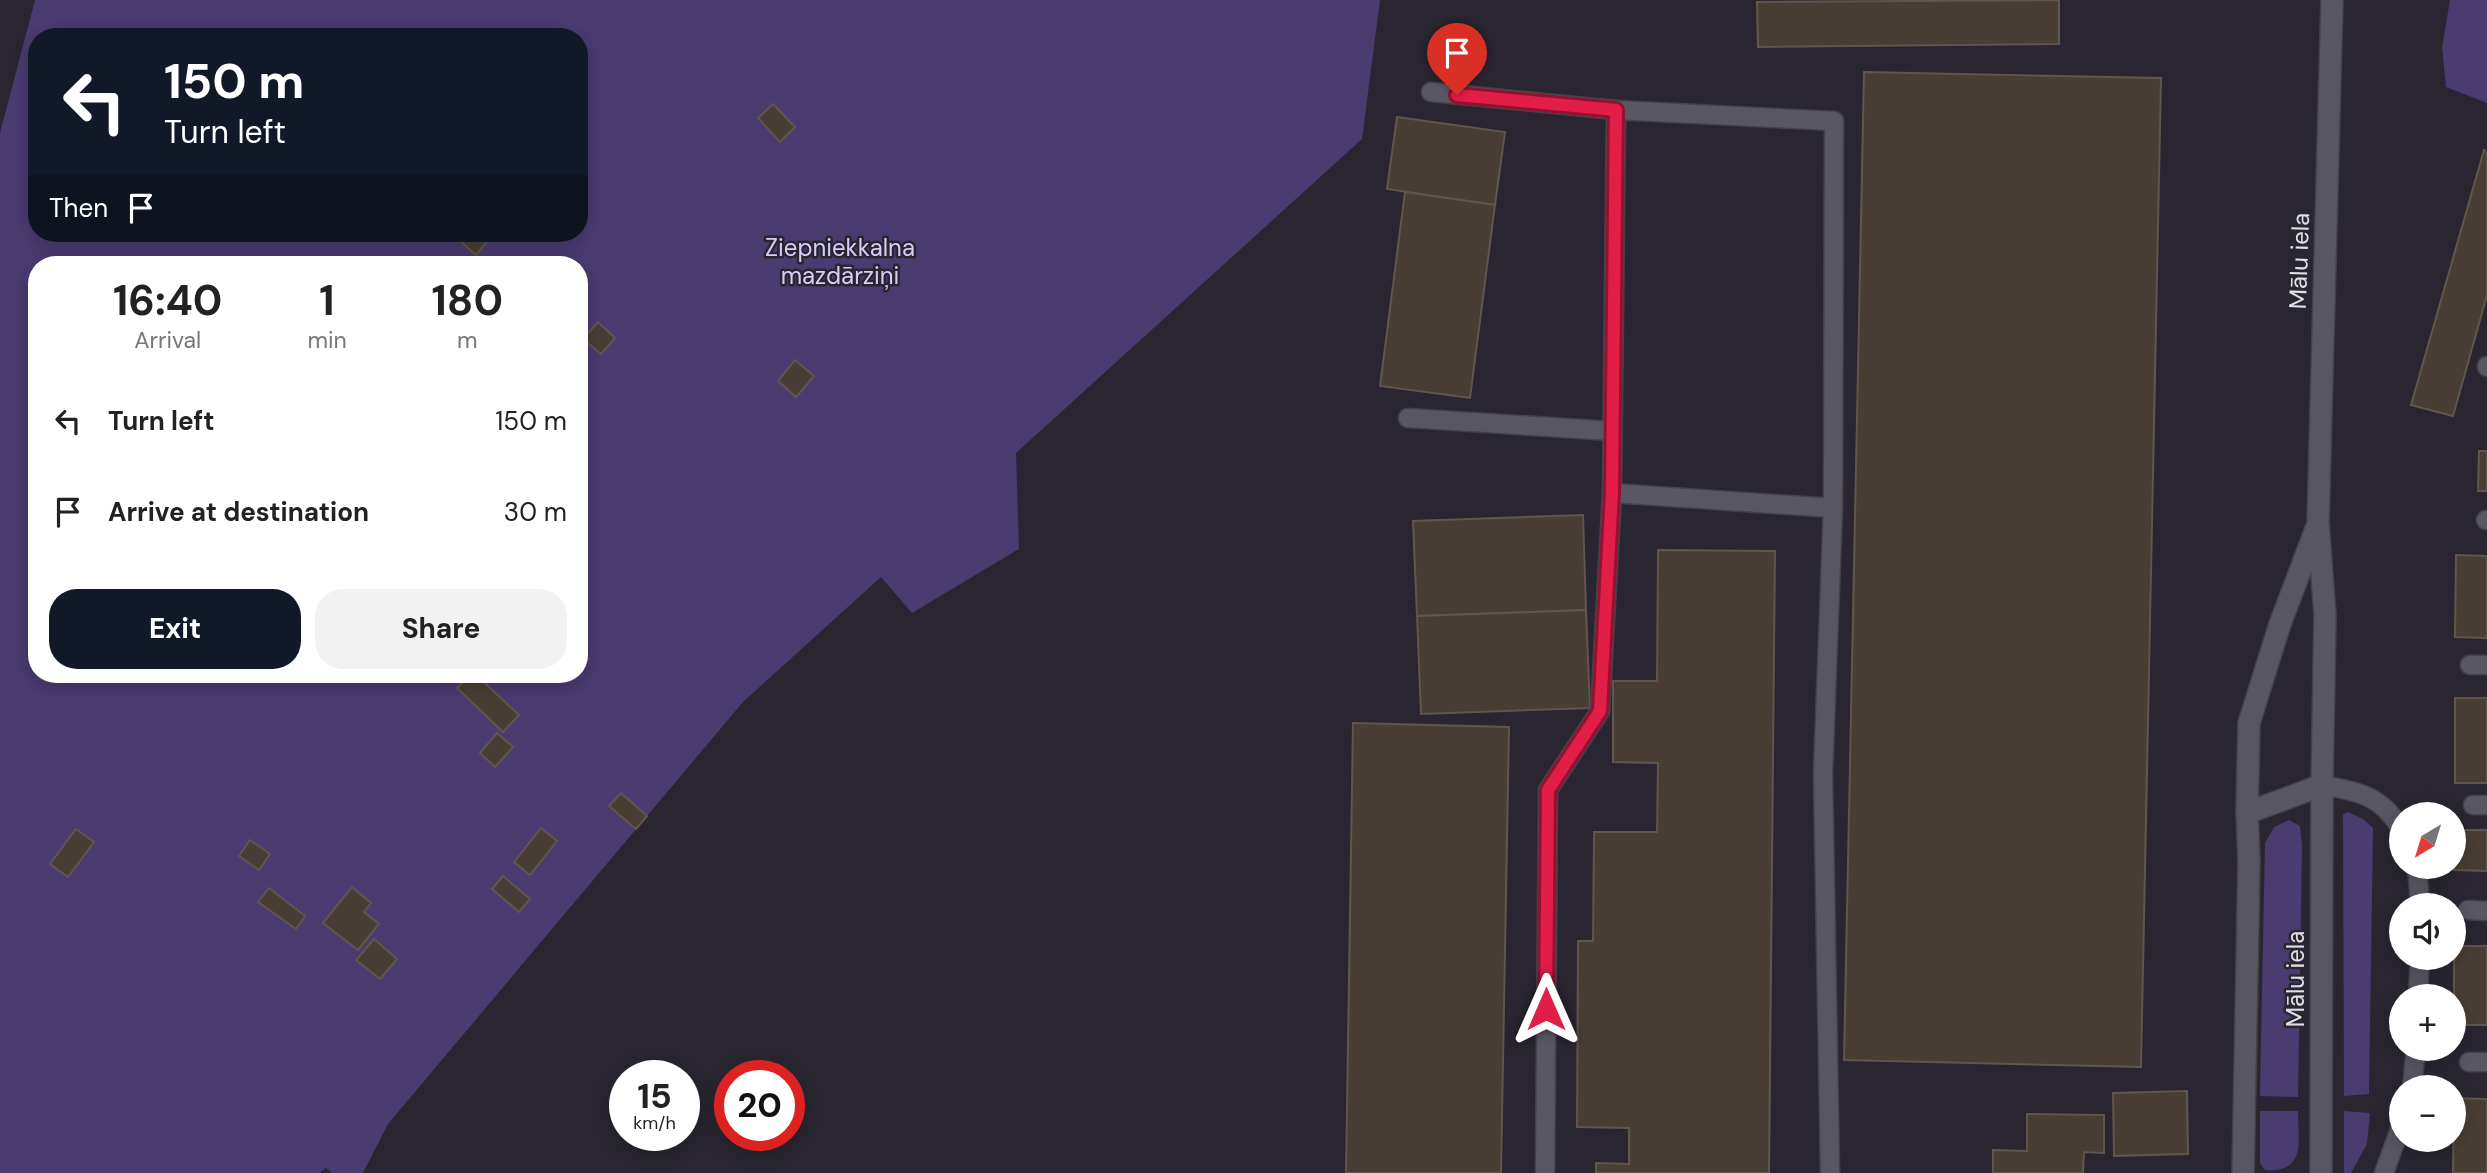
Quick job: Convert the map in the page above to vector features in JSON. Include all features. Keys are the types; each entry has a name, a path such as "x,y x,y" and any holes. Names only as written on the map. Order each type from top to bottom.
{"street":[{"name":"Mālu iela","path":"2321,1173 2325,615 2318,523 2332,0"},
{"name":"Mālu iela","path":"2243,1173 2249,723 2280,624 2318,523"},
{"path":"2247,813 2322,785"}],"lane":[{"path":"1431,92 1616,110 1834,121 1833,508 1823,773 1830,1173"},
{"path":"1545,1173 1548,790 1600,711 1612,493 1616,110"},
{"path":"1408,418 1612,431"},
{"path":"1612,493 1833,508"},
{"path":"2322,785 2357,790 2389,811"},
{"path":"2468,910 2487,911"},
{"path":"2384,1173 2392,1152"}],"green space":[{"name":"Ziepniekkalna mazdārziņi","path":"35,0 1380,0 1362,139 1016,453 1019,549 912,613 881,577 743,702 388,1124 363,1173 332,1173 326,1168 320,1173 0,1173 0,133"},
{"path":"2450,0 2487,0 2487,103 2446,87 2442,47"},
{"path":"2348,812 2363,819 2373,828 2369,1094 2344,1096 2343,814"},
{"path":"2289,820 2300,826 2302,846 2298,1097 2260,1096 2265,843 2274,827"},
{"path":"2260,1111 2298,1111 2299,1144 2294,1161 2288,1166 2278,1170 2265,1170 2260,1163"},
{"path":"2344,1111 2370,1113 2367,1144 2351,1173 2344,1173"}],"building":[{"path":"2059,0 2059,44 1758,47 1757,2"},
{"path":"1864,72 2161,78 2141,1067 1844,1060"},
{"path":"773,104 795,127 780,142 758,118"},
{"path":"1397,117 1505,132 1495,205 1387,189"},
{"path":"2484,150 2487,153 2487,295 2453,416 2411,405"},
{"path":"1405,192 1495,205 1470,398 1380,386"},
{"path":"461,242 487,242 476,255"},
{"path":"598,322 615,338 601,354 588,343 588,333"},
{"path":"795,360 814,376 796,397 778,381"},
{"path":"2479,451 2487,451 2487,491 2478,491"},
{"path":"1583,515 1586,610 1417,616 1413,521"},
{"path":"1658,550 1775,551 1769,1173 1596,1173 1596,1163 1629,1164 1629,1128 1577,1127 1578,941 1593,941 1594,832 1657,832 1658,763 1613,762 1613,681 1657,681"},
{"path":"2456,555 2487,556 2487,638 2455,637"},
{"path":"1586,610 1590,708 1421,714 1417,616"},
{"path":"462,683 485,683 519,715 503,732 457,688"},
{"path":"2455,698 2487,698 2487,783 2455,783"},
{"path":"1353,723 1509,727 1501,1173 1346,1173"},
{"path":"497,733 513,747 495,767 480,753"},
{"path":"621,793 647,816 636,829 609,806"},
{"path":"541,828 557,841 530,875 514,862"},
{"path":"76,829 94,842 68,877 50,864"},
{"path":"2466,830 2487,830 2487,871 2466,870"},
{"path":"250,840 270,854 259,870 239,856"},
{"path":"503,876 530,899 519,912 492,889"},
{"path":"352,887 371,903 364,912 379,924 358,950 323,923"},
{"path":"269,888 305,916 296,929 258,902"},
{"path":"374,939 397,959 380,979 356,960"},
{"path":"2466,946 2487,946 2487,1025 2466,1025 2466,984 2454,984 2454,970 2466,970"},
{"path":"2187,1091 2188,1154 2114,1156 2113,1093"},
{"path":"2466,1098 2487,1099 2487,1173 2453,1173 2453,1152 2466,1152"},
{"path":"2027,1114 2104,1115 2104,1153 2084,1152 2083,1173 1993,1173 1993,1150 2027,1151"}],"route":[{"path":"1457,95 1616,110 1612,493 1600,711 1548,790 1546,1009"}]}
